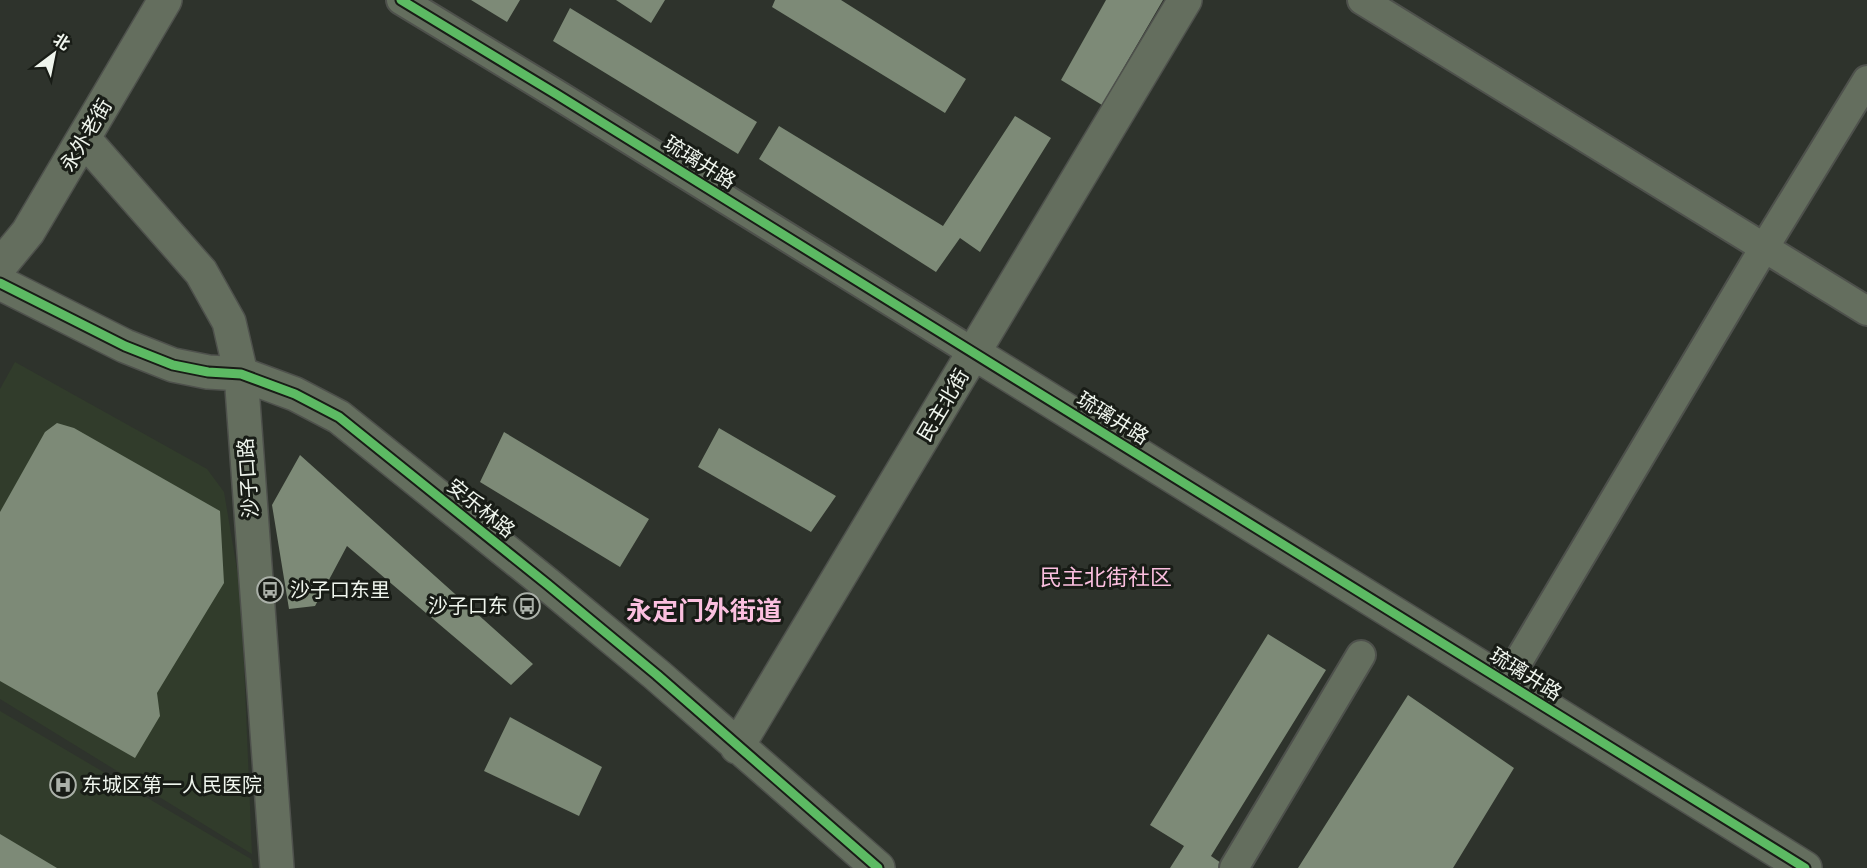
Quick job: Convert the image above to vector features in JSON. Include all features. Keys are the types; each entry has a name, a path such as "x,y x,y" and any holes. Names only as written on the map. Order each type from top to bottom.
{"street":[{"name":"永外老街","path":"0,266 28,232 165,0"},
{"name":"琉璃井路","path":"401,0 1805,868"},
{"name":"民主北街","path":"738,747 1185,0"},
{"path":"1362,0 1867,311"},
{"path":"1506,682 1764,248 1867,80"},
{"name":"沙子口路","path":"84,139 201,272 229,322 241,374 277,868"},
{"name":"安乐林路","path":"0,283 125,345 173,365 208,372 241,374 295,394 339,417 657,675 878,868"},
{"path":"1234,868 1361,655"}],"shaded area":[{"path":"15,362 207,469 224,492 241,593 252,854 0,699 0,389"},
{"name":"东城区第一人民医院","path":"0,711 251,859 253,868 0,868"}],"building":[{"path":"471,0 520,0 507,22"},
{"path":"616,0 665,0 651,23"},
{"path":"775,0 841,0 966,79 945,113 772,7"},
{"path":"1106,0 1163,0 1102,105 1061,80"},
{"path":"570,8 757,122 738,154 553,41"},
{"path":"1015,116 1051,138 980,252 960,238 936,272 759,159 779,126 943,226"},
{"path":"57,423 74,428 220,511 224,583 157,693 160,716 135,758 0,681 0,512 45,432"},
{"path":"719,428 836,496 811,532 698,467"},
{"path":"504,432 649,519 620,567 480,482"},
{"path":"300,455 533,664 511,685 347,546 315,606 289,609 272,505"},
{"path":"1268,634 1326,670 1211,856 1224,865 1222,868 1170,868 1184,846 1150,825"},
{"path":"1408,695 1514,768 1453,868 1298,868"},
{"path":"510,717 602,767 579,816 484,771"},
{"path":"0,834 57,868 0,868"}],"cycle path":[{"path":"401,0 1805,868"},
{"path":"0,283 125,346 173,365 208,372 241,374 295,394 339,417 657,675 878,868"}],"place":[{"name":"沙子口东里","path":"270,590"},
{"name":"沙子口东","path":"527,606"},
{"name":"东城区第一人民医院","path":"63,785"}],"district":[{"name":"民主北街社区","path":"1106,577"},
{"name":"永定门外街道","path":"704,611"}]}
